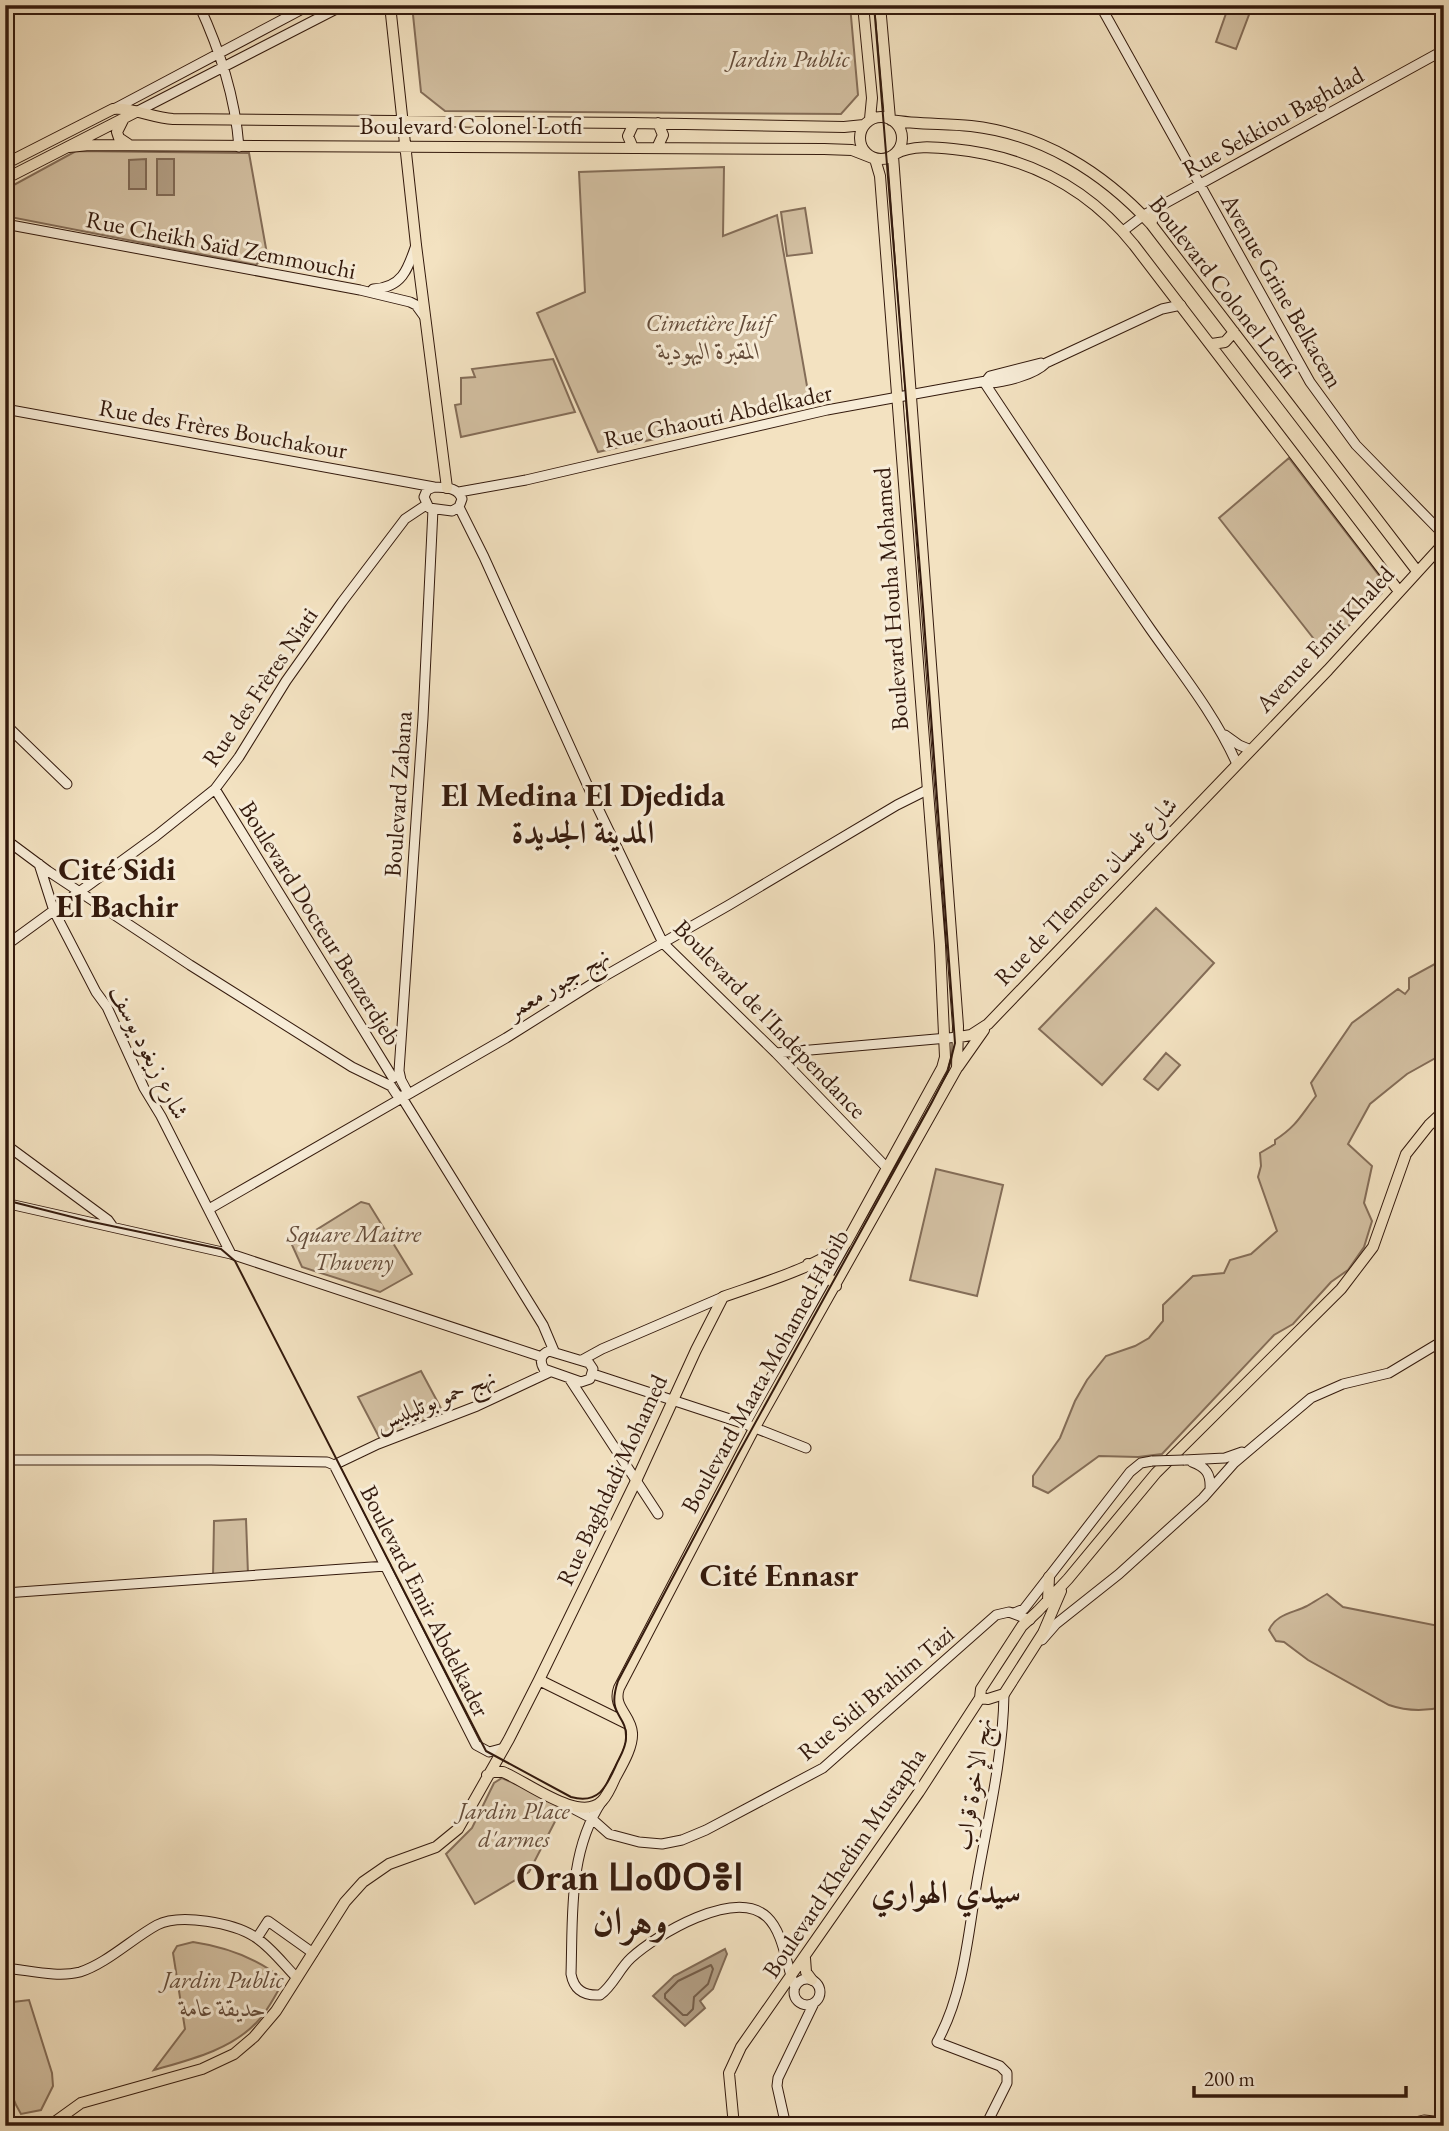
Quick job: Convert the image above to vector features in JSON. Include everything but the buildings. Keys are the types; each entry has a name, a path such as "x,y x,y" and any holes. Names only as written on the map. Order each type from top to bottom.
{"main road":[{"path":"199,5 220,52 237,118 239,147"},
{"path":"5,164 310,5"},
{"path":"5,179 344,5"},
{"path":"390,5 424,316 447,488"},
{"path":"863,5 872,98 867,122 859,137 861,146 872,158 883,159 894,155 902,139 899,128 891,120 880,117 867,122"},
{"path":"880,5 891,120"},
{"name":"Avenue Grine Belkacem","path":"1100,5 1199,186 1328,410 1356,445 1444,535"},
{"name":"Rue Sekkiou Baghdad","path":"1123,231 1143,215 1444,50"},
{"name":"Boulevard Colonel Lotfi","path":"113,109 165,118 844,127 867,122"},
{"path":"124,118 118,128 118,135 122,141 132,146"},
{"name":"Boulevard Colonel Lotfi","path":"891,120 972,126 1026,138 1051,148 1088,169 1143,215 1417,571"},
{"path":"633,148 628,136 634,123"},
{"path":"657,148 663,135 658,123"},
{"name":"Boulevard Colonel Lotfi","path":"69,147 845,149 861,152 872,158"},
{"name":"Boulevard Colonel Lotfi","path":"894,155 904,150 935,148 990,154 1021,163 1070,187 1103,211 1123,231 1212,344 1398,590"},
{"name":"Boulevard Houha Mohamed","path":"894,155 909,395 959,1037"},
{"name":"Boulevard Houha Mohamed","path":"872,158 878,166 880,176 945,1039"},
{"path":"1151,224 1156,209"},
{"name":"Rue Cheikh Saïd Zemmouchi","path":"5,224 360,290 416,304 424,316"},
{"path":"360,290 390,287 404,273 416,244"},
{"name":"Rue Ghaouti Abdelkader","path":"1162,309 1174,296"},
{"name":"Rue Ghaouti Abdelkader","path":"459,492 526,480 827,410 985,382 999,382 1040,369 1046,363 1162,309 1181,305"},
{"path":"1212,344 1225,342 1234,331"},
{"path":"1222,358 1231,345 1242,343"},
{"path":"985,382 1223,733 1237,764"},
{"name":"Rue des Frères Bouchakour","path":"5,409 459,492"},
{"path":"434,487 425,493 429,507 452,511 459,508 462,499 459,492"},
{"name":"Rue des Frères Niati","path":"5,946 215,789 342,601 405,519 429,507"},
{"name":"Boulevard Zabana","path":"396,1074 423,718 429,507"},
{"name":"Boulevard de l'Indépendance","path":"459,508 484,556 601,815 663,943 776,1053 887,1168"},
{"name":"Avenue Emir Khaled","path":"1237,764 1328,670 1398,590 1444,543"},
{"path":"5,724 67,784"},
{"path":"1223,733 1251,750"},
{"name":"Rue de Tlemcen شارع تلمسان","path":"959,1037 971,1035 988,1024 1237,764"},
{"name":"Boulevard Docteur Benzerdjeb","path":"215,789 401,1080 403,1096"},
{"name":"نهج جبور معمر","path":"209,1209 506,1038 542,1013 897,805 927,790"},
{"path":"5,839 48,871 267,1014 352,1068 391,1086 403,1096 543,1325 554,1351"},
{"name":"شارع زيغود يوسف","path":"39,864 54,911 96,992 107,1007 144,1088 231,1254"},
{"path":"957,1068 988,1024"},
{"path":"776,1053 959,1037"},
{"name":"Boulevard Maata Mohamed Habib","path":"750,1425 836,1286 957,1068 959,1037"},
{"name":"Boulevard Maata Mohamed Habib","path":"630,1725 617,1702 619,1688 827,1275 942,1068 945,1039"},
{"path":"380,1081 396,1074"},
{"path":"980,1698 1004,1695 1043,1633 1068,1579 1156,1474 1331,1299 1360,1266 1378,1233 1406,1154 1444,1111"},
{"path":"5,1144 108,1220 113,1227"},
{"path":"5,1203 231,1254 542,1357"},
{"path":"582,1360 723,1297 836,1252 846,1243"},
{"path":"808,1264 827,1275 836,1286"},
{"name":"Rue Baghdadi Mohamed","path":"49,2126 81,2104 202,2069 234,2054 264,2027 345,1902 371,1875 389,1864 426,1852 452,1835 467,1814 539,1680 723,1297"},
{"path":"1033,1650 1056,1624 1119,1574 1210,1489 1234,1462 1311,1398 1343,1384 1389,1373 1444,1340"},
{"path":"554,1351 582,1360 592,1366 593,1374 586,1381 550,1372 542,1366 542,1357 545,1353 554,1351"},
{"name":"نهج حمو بوتليليس","path":"334,1465 378,1444 477,1406 550,1372"},
{"path":"593,1374 750,1425 806,1448"},
{"path":"569,1378 658,1514"},
{"path":"1014,1614 1024,1609 1129,1472 1141,1463 1225,1458 1253,1446"},
{"path":"5,1460 238,1460 327,1462 334,1465"},
{"path":"1184,1460 1204,1467 1211,1479 1210,1489"},
{"name":"Boulevard Emir Abdelkader","path":"334,1465 476,1745 493,1752 504,1748"},
{"path":"5,1593 386,1566"},
{"path":"1048,1601 1049,1577"},
{"name":"Boulevard Khedim Mustapha","path":"734,2126 729,2073 733,2060 793,1982 805,1958 980,1698 981,1689 1022,1626 1068,1579"},
{"path":"1014,1614 1030,1620"},
{"name":"Rue Sidi Brahim Tazi","path":"568,1805 591,1818 609,1834 639,1842 662,1844 682,1840 706,1830 823,1768 996,1615 1014,1614"},
{"path":"539,1680 630,1725 632,1735 629,1749 591,1818 579,1848 573,1916 572,1980 582,1993 593,1996 605,1992 629,1961 650,1942 688,1921 709,1913 749,1910 765,1915 776,1931 793,1982 794,1995 802,2004 806,2024"},
{"name":"نهج الإخوة قراب","path":"988,2123 1007,2083 1005,2069 937,2042 954,2006 1002,1733 1004,1695"},
{"path":"487,1775 498,1771 510,1775 568,1805 586,1809 602,1801"},
{"path":"5,1968 54,1973 80,1971 159,1923 191,1920 225,1925 257,1938 297,1978"},
{"path":"257,1938 268,1921 313,1953"},
{"path":"786,2126 777,2086 778,2078 814,2003 820,1997 820,1988 808,1979 805,1958"},
{"path":"793,1982 808,1979"},
{"path":"802,2004 814,2003"},
{"path":"1398,2126 1419,2120 1444,2122"},
{"path":"1294,2126 1304,2126"}],"green space":[{"name":"Jardin Public","path":"412,5 850,5 858,95 841,114 445,111 421,92"},
{"path":"1229,5 1250,12 1236,49 1216,42"},
{"path":"76,151 249,153 267,254 256,265 5,216 6,195 10,187"},
{"name":"Cimetière Juif المقبرة اليهودية","path":"724,167 723,236 777,215 810,403 598,452 537,313 585,292 579,172"},
{"path":"805,208 812,253 787,256 781,212"},
{"path":"553,359 575,412 461,437 455,405 461,404 461,378 475,377 472,369"},
{"path":"1289,458 1381,578 1382,593 1327,647 1321,648 1219,518"},
{"path":"1156,908 1214,963 1102,1085 1039,1029"},
{"path":"1444,959 1444,1048 1439,1056 1407,1074 1370,1104 1348,1144 1372,1166 1364,1203 1372,1221 1364,1247 1348,1270 1331,1282 1293,1324 1274,1335 1162,1454 1138,1457 1099,1456 1048,1493 1033,1486 1033,1476 1060,1438 1075,1401 1106,1356 1149,1338 1163,1321 1163,1305 1193,1276 1224,1273 1230,1260 1251,1254 1277,1231 1258,1177 1260,1153 1275,1144 1275,1140 1294,1125 1316,1096 1311,1083 1352,1023 1398,989 1405,994 1409,989 1409,978"},
{"path":"1166,1053 1180,1065 1158,1090 1144,1079"},
{"path":"936,1169 1003,1185 977,1296 910,1280"},
{"name":"Square Maitre Thuveny","path":"361,1202 369,1204 412,1274 380,1292 302,1267 292,1245"},
{"path":"421,1371 443,1412 380,1439 358,1397"},
{"path":"246,1519 248,1574 213,1577 214,1521"},
{"path":"1327,1594 1343,1607 1444,1627 1444,1707 1416,1710 1389,1705 1308,1660 1284,1642 1276,1641 1269,1630 1276,1620"},
{"name":"Jardin Place d'armes","path":"502,1778 563,1806 529,1872 475,1904 446,1854 472,1828 494,1783"},
{"name":"Jardin Public حديقة عامة","path":"193,1942 241,1955 263,1965 284,1980 261,2018 247,2032 209,2053 154,2070 185,2029 173,1953 177,1946"},
{"path":"29,2000 52,2073 53,2086 41,2110 21,2114 14,2101 7,2074 5,2003"}],"water":[{"path":"146,159 146,189 129,189 129,160"},
{"path":"157,159 174,159 174,195 157,195"},
{"path":"725,1949 727,1954 713,1989 700,2001 705,2008 685,2026 653,1996 674,1976"}],"tram line":[{"path":"5,1200 88,1221 221,1249 235,1261 486,1751 571,1797 581,1799 596,1796 606,1786 626,1741 625,1730 614,1702 618,1681 737,1456 931,1104 948,1071 955,1043 874,5"}],"district":[{"name":"El Medina El Djedida المدينة الجديدة","path":"583,814"},
{"name":"Cité Sidi El Bachir","path":"117,888"},
{"name":"Cité Ennasr","path":"779,1575"},
{"name":"سيدي الهواري","path":"946,1892"},
{"name":"Oran ⵡⴰⵀⵔⴻⵏ وهران","path":"630,1899"}]}
